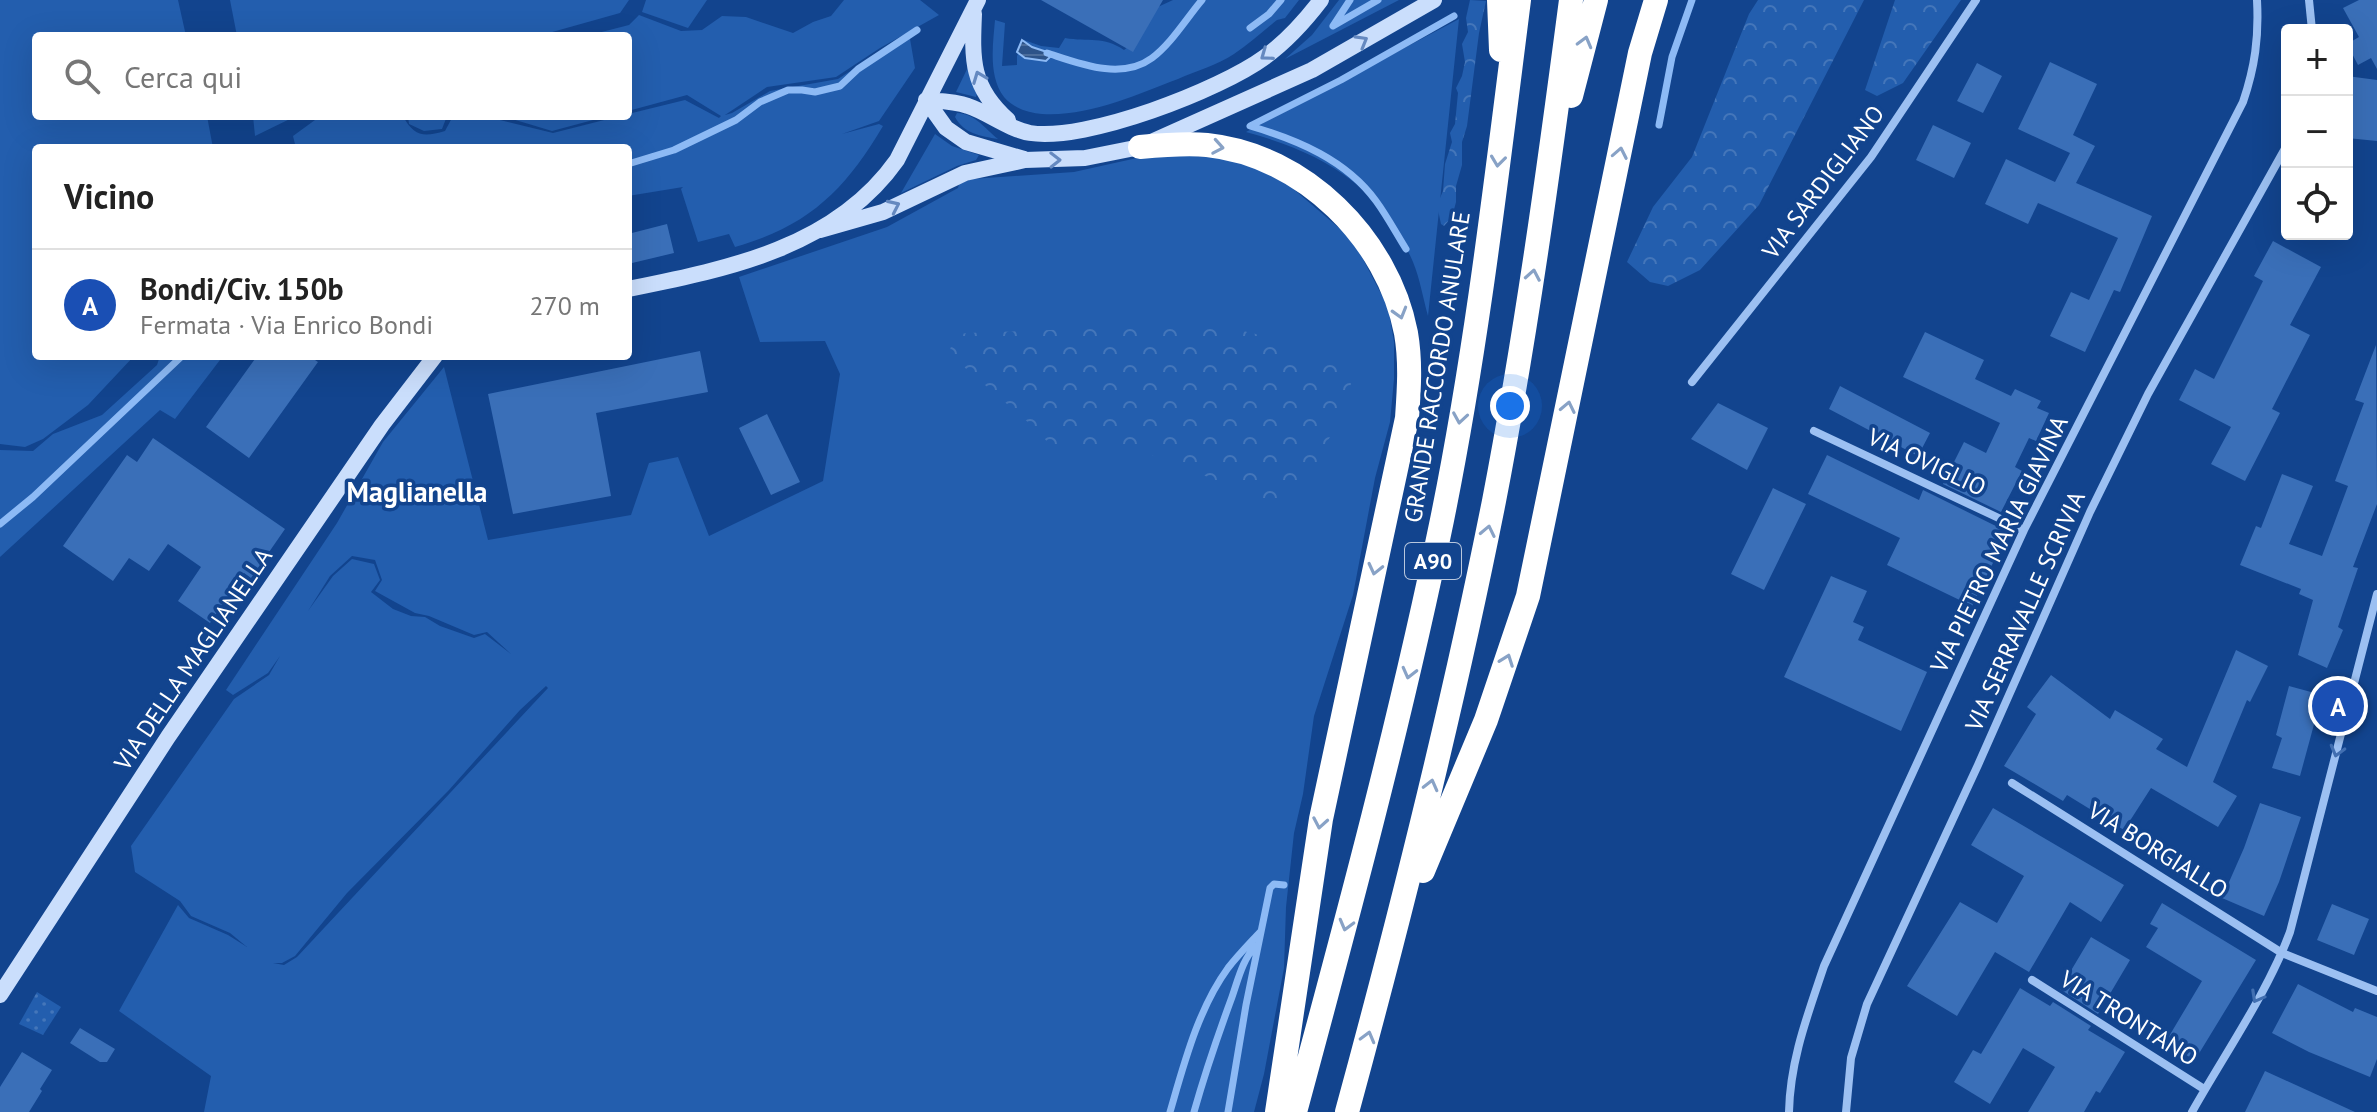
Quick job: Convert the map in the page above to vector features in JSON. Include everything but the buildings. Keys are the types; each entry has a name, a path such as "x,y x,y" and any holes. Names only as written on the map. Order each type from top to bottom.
{"highway":[{"path":"1499,0 1503,122"},
{"name":"GRANDE RACCORDO ANULARE","path":"1295,1112 1363,861 1416,643 1455,451 1489,232 1519,0"},
{"name":"A90","path":"1347,1112 1394,940 1459,669 1494,499 1544,199 1571,0"},
{"path":"1544,199 1596,0"},
{"path":"1394,940 1486,720 1528,596 1640,53 1656,0"},
{"path":"1140,147 1180,144 1226,148 1277,166 1309,185 1342,211 1369,245 1397,300 1406,333 1410,370 1407,418 1321,819 1277,1112"}],"street":[{"path":"926,100 967,105 1022,131 1053,134 1124,120 1206,89 1263,58 1298,28 1321,0"},
{"path":"820,230 883,212 965,173 1025,160 1076,159 1140,147 1312,70 1434,0"},
{"name":"VIA SARDIGLIANO","path":"1692,382 1871,157 1976,0"},
{"name":"VIA PIETRO MARIA GIAVINA","path":"1789,1112 1790,1086 1799,1039 1824,966 2024,530 2243,102 2257,51 2257,0"},
{"path":"2311,1 2312,24"},
{"path":"976,4 972,45 976,70 992,103 1022,131"},
{"path":"632,288 744,262 788,246 820,230 856,205 897,160 976,4"},
{"path":"926,100 946,128 966,142 1025,160"},
{"name":"VIA SERRAVALLE SCRIVIA","path":"1846,1112 1851,1058 1867,1004 1985,751 2090,512 2148,394 2281,156"},
{"name":"VIA DELLA MAGLIANELLA","path":"0,995 168,737 382,425 432,360"},
{"name":"VIA OVIGLIO","path":"1814,431 2024,530"},
{"path":"2192,1112 2282,953 2300,897 2377,594"},
{"name":"VIA BORGIALLO","path":"2012,783 2282,953 2377,991"},
{"name":"VIA TRONTANO","path":"2032,980 2204,1089"}],"green space":[{"path":"0,0 178,0 185,32 32,32 32,120 208,120 212,144 32,144 32,360 130,360 88,405 43,439 25,447 0,444"},
{"path":"230,0 629,0 620,13 552,32 236,32"},
{"path":"646,0 707,0 688,28 642,12"},
{"path":"844,0 920,0 939,15 880,48 836,77 767,87 725,115 770,91 838,79 909,33 915,68 879,121 842,134 879,124 883,126 854,169 822,203 804,216 784,228 735,247 729,234 698,242 681,189 683,187 632,195 632,144 295,144 293,136 315,120 406,120 416,132 431,134 445,131 451,120 500,120 553,133 604,120 632,120 632,113 685,100 719,118 721,116 687,95 632,110 632,32 602,32 629,25 639,15 681,31 702,30 722,16 746,17 793,33 831,16"},
{"path":"1173,0 1299,0 1285,18 1277,20 1227,58 1112,104 1077,112 1037,113 1012,104 999,89 993,60 995,20 1005,23 1002,66 1017,65 1017,56 1024,40 1059,48 1065,38 1096,40 1124,50 1149,11"},
{"path":"1339,0 1399,0 1285,59 1312,35"},
{"path":"1470,0 1486,1 1462,142 1456,202 1452,217 1444,226 1437,205 1443,191 1445,164 1452,142 1450,133 1455,124 1456,88 1465,62 1462,44 1468,32 1466,18"},
{"path":"1758,0 1864,0 1759,205 1700,270 1668,286 1650,282 1627,262 1653,207 1692,157 1749,14"},
{"path":"1895,0 1961,0 1903,83 1877,96 1865,90"},
{"path":"1459,19 1428,316 1420,282 1400,235 1366,193 1324,162 1274,140 1246,132"},
{"path":"969,65 977,93 976,97 956,92"},
{"path":"957,113 975,119 998,139 968,131 955,117"},
{"path":"253,120 288,120 255,136"},
{"path":"408,120 445,120 442,129 424,131 409,124"},
{"path":"515,120 593,120 552,131"},
{"path":"935,134 952,146 979,155 976,160 901,193"},
{"path":"1165,154 1222,158 1248,164 1290,186 1353,240 1388,307 1394,342 1390,422 1375,478 1353,595 1314,716 1294,833 1286,907 1284,968 1254,1112 204,1112 211,1076 119,1011 178,905 189,918 247,947 230,933 191,916 180,901 135,872 131,846 234,699 269,675 280,656 268,673 233,695 226,690 337,523 383,442 444,367 488,540 631,515 649,463 678,457 709,536 823,481 840,374 825,341 760,342 739,277 887,227 972,179 1074,172","holes":["352,556 375,560 382,580 375,591 415,613 474,635 487,632 511,654 485,634 474,638 425,617 411,616 393,609 371,592 380,580 374,564 352,559 333,576 308,611 330,576","546,686 548,688 297,957 284,965 273,963 282,963 295,956 347,893"]},
{"path":"1214,324 1264,336 1304,369 1336,358 1353,363 1349,401 1297,499 1276,509 1241,490 1134,448 1076,455 1057,453 1037,430 949,354 954,335 967,333"},
{"path":"159,360 220,360 175,419 160,410 0,557 0,450 33,451 53,434 102,415 157,365"},
{"path":"37,992 61,1007 43,1035 19,1024"}],"shaded area":[{"path":"1022,40 1053,54 1046,61 1025,58 1017,52"}],"waterway":[{"path":"1047,53 1100,68 1140,65 1166,46 1202,0"},
{"path":"1250,28 1281,0"},
{"path":"1350,0 1333,26 1378,0"},
{"path":"1659,125 1672,57 1692,0"},
{"path":"1406,249 1376,201 1350,174 1320,153 1250,126 1341,80 1454,16"},
{"path":"632,163 674,150 736,120 760,102 788,90 815,92 840,86 858,69 917,30"},
{"path":"0,524 33,497 178,360"},
{"path":"1228,1112 1270,888 1274,884 1284,885"},
{"path":"1170,1112 1193,1037 1208,1001 1228,968 1261,931"},
{"path":"1194,1112 1241,970 1256,946"}],"place":[{"name":"Bondi/Civ. 150b","path":"2338,706"}],"district":[{"name":"Maglianella","path":"417,491"}]}
